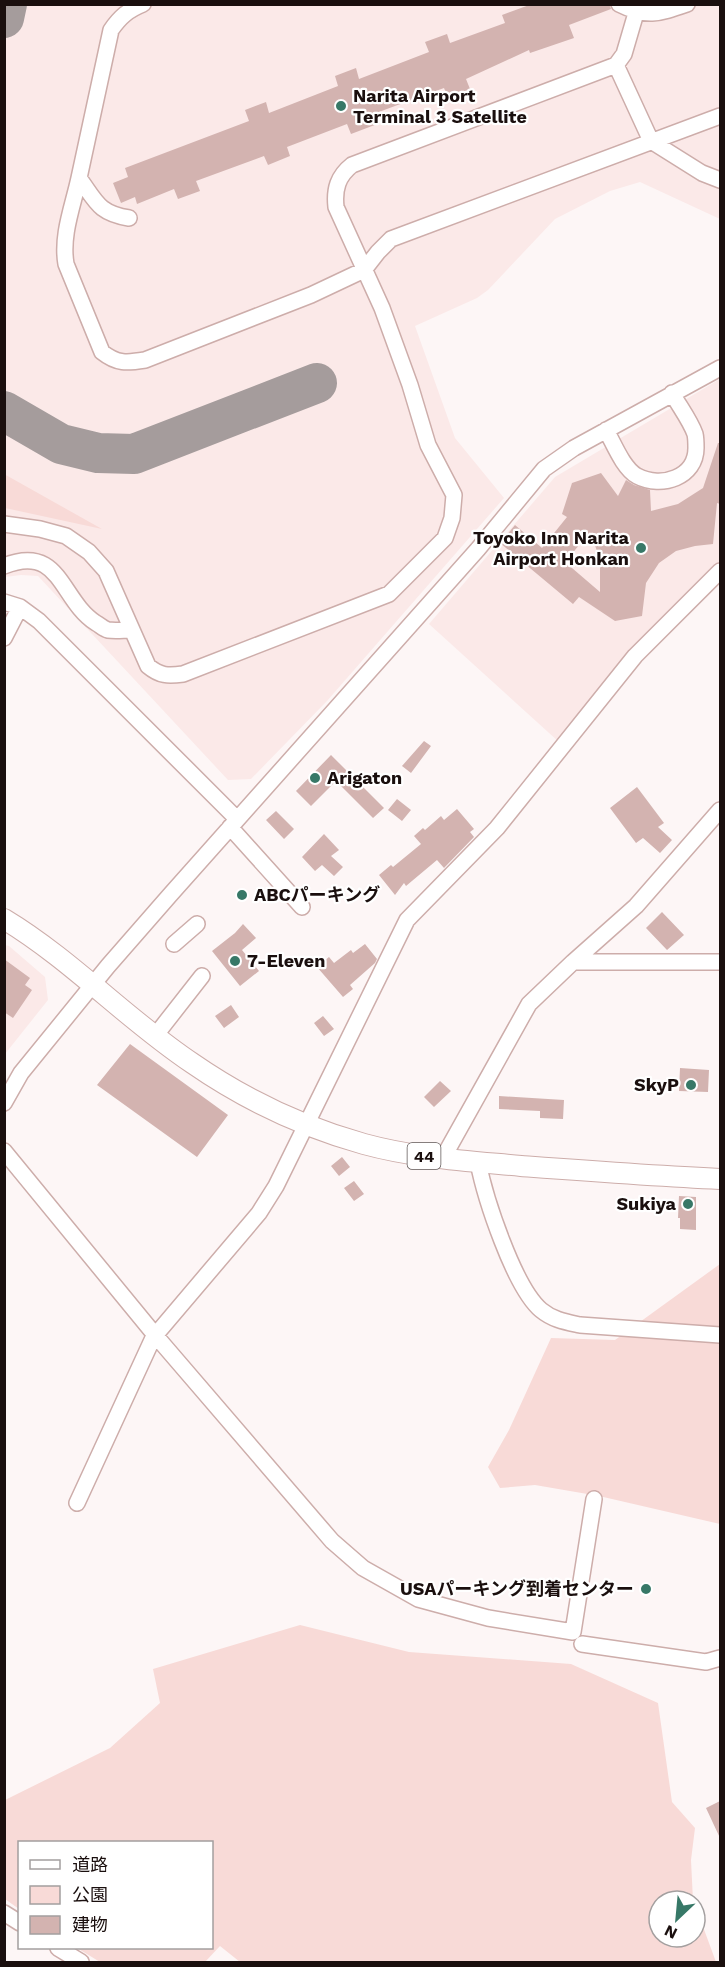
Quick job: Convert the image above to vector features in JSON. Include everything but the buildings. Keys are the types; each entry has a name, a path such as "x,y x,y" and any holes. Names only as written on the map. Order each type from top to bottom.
{"main road":[{"name":"44","path":"4,920 35,939 191,1063 224,1083 308,1125 363,1143 405,1153 443,1158 611,1173 720,1179"}],"street":[{"path":"143,4 130,9 111,30 63,252 102,352 112,360 126,364 145,360 311,295 364,270 391,239 720,116"},
{"path":"619,4 636,13 650,14 687,4"},
{"path":"4,524 40,529 66,536 89,552 106,571 148,666 168,676 183,674 388,594 445,538 452,518 454,495 428,445 410,384 382,308 336,207 334,192 339,179 352,165 616,65 624,54 636,13"},
{"path":"616,65 651,141 702,173 720,180"},
{"path":"79,178 104,211 129,218"},
{"path":"4,1103 21,1073 93,985 174,899 234,823 478,549 544,469 574,448 720,368"},
{"path":"606,430 625,464 637,476 656,481 670,480 687,472 696,458 696,435 672,393"},
{"path":"4,566 14,562 34,560 48,566 90,619 107,630 131,630"},
{"path":"77,1503 155,1335 259,1213 276,1186 407,920 496,828 635,656 720,571"},
{"path":"4,602 20,607 39,621 234,823 302,907"},
{"path":"4,638 20,607"},
{"path":"443,1158 529,1004 636,906 720,810"},
{"path":"174,944 197,924"},
{"path":"573,962 720,962"},
{"path":"155,1036 202,976"},
{"path":"4,1151 155,1335 332,1541 363,1568 418,1599 488,1618 573,1632 594,1499"},
{"path":"478,1162 489,1205 519,1281 542,1311 558,1320 580,1325 720,1335"},
{"path":"582,1644 706,1662 720,1658"},
{"path":"4,1913 18,1922"},
{"path":"61,1949 81,1962"}],"shaded area":[{"path":"4,5 720,5 720,219 640,182 610,191 555,219 488,290 477,298 415,326 455,438 504,498 327,701 251,779 228,780 38,576 5,577"},
{"path":"720,379 720,561 559,742 429,624 555,477"},
{"path":"5,945 45,977 48,1000 5,1054"}],"green space":[{"path":"4,474 102,529 5,508"},
{"path":"720,1264 720,1524 599,1496 535,1485 500,1488 488,1467 509,1430 551,1338 615,1340"},
{"path":"300,1625 409,1652 571,1664 658,1703 672,1802 695,1828 691,1860 692,1889 647,1889 647,1949 707,1949 707,1938 716,1962 240,1962 220,1946 205,1962 100,1962 79,1949 213,1949 213,1841 18,1841 18,1908 5,1899 5,1800 110,1748 160,1703 153,1669"}],"taxiway":[{"path":"4,18 7,4"},
{"path":"4,411 61,444 98,453 134,454 317,383"}],"place":[{"name":"Narita Airport Terminal 3 Satellite","path":"341,106"},
{"name":"Toyoko Inn Narita Airport Honkan","path":"641,548"},
{"name":"Arigaton","path":"315,778"},
{"name":"ABCパーキング","path":"242,895"},
{"name":"7-Eleven","path":"235,961"},
{"name":"SkyP","path":"691,1085"},
{"name":"Sukiya","path":"688,1204"},
{"name":"USAパーキング到着センター","path":"646,1589"}]}
